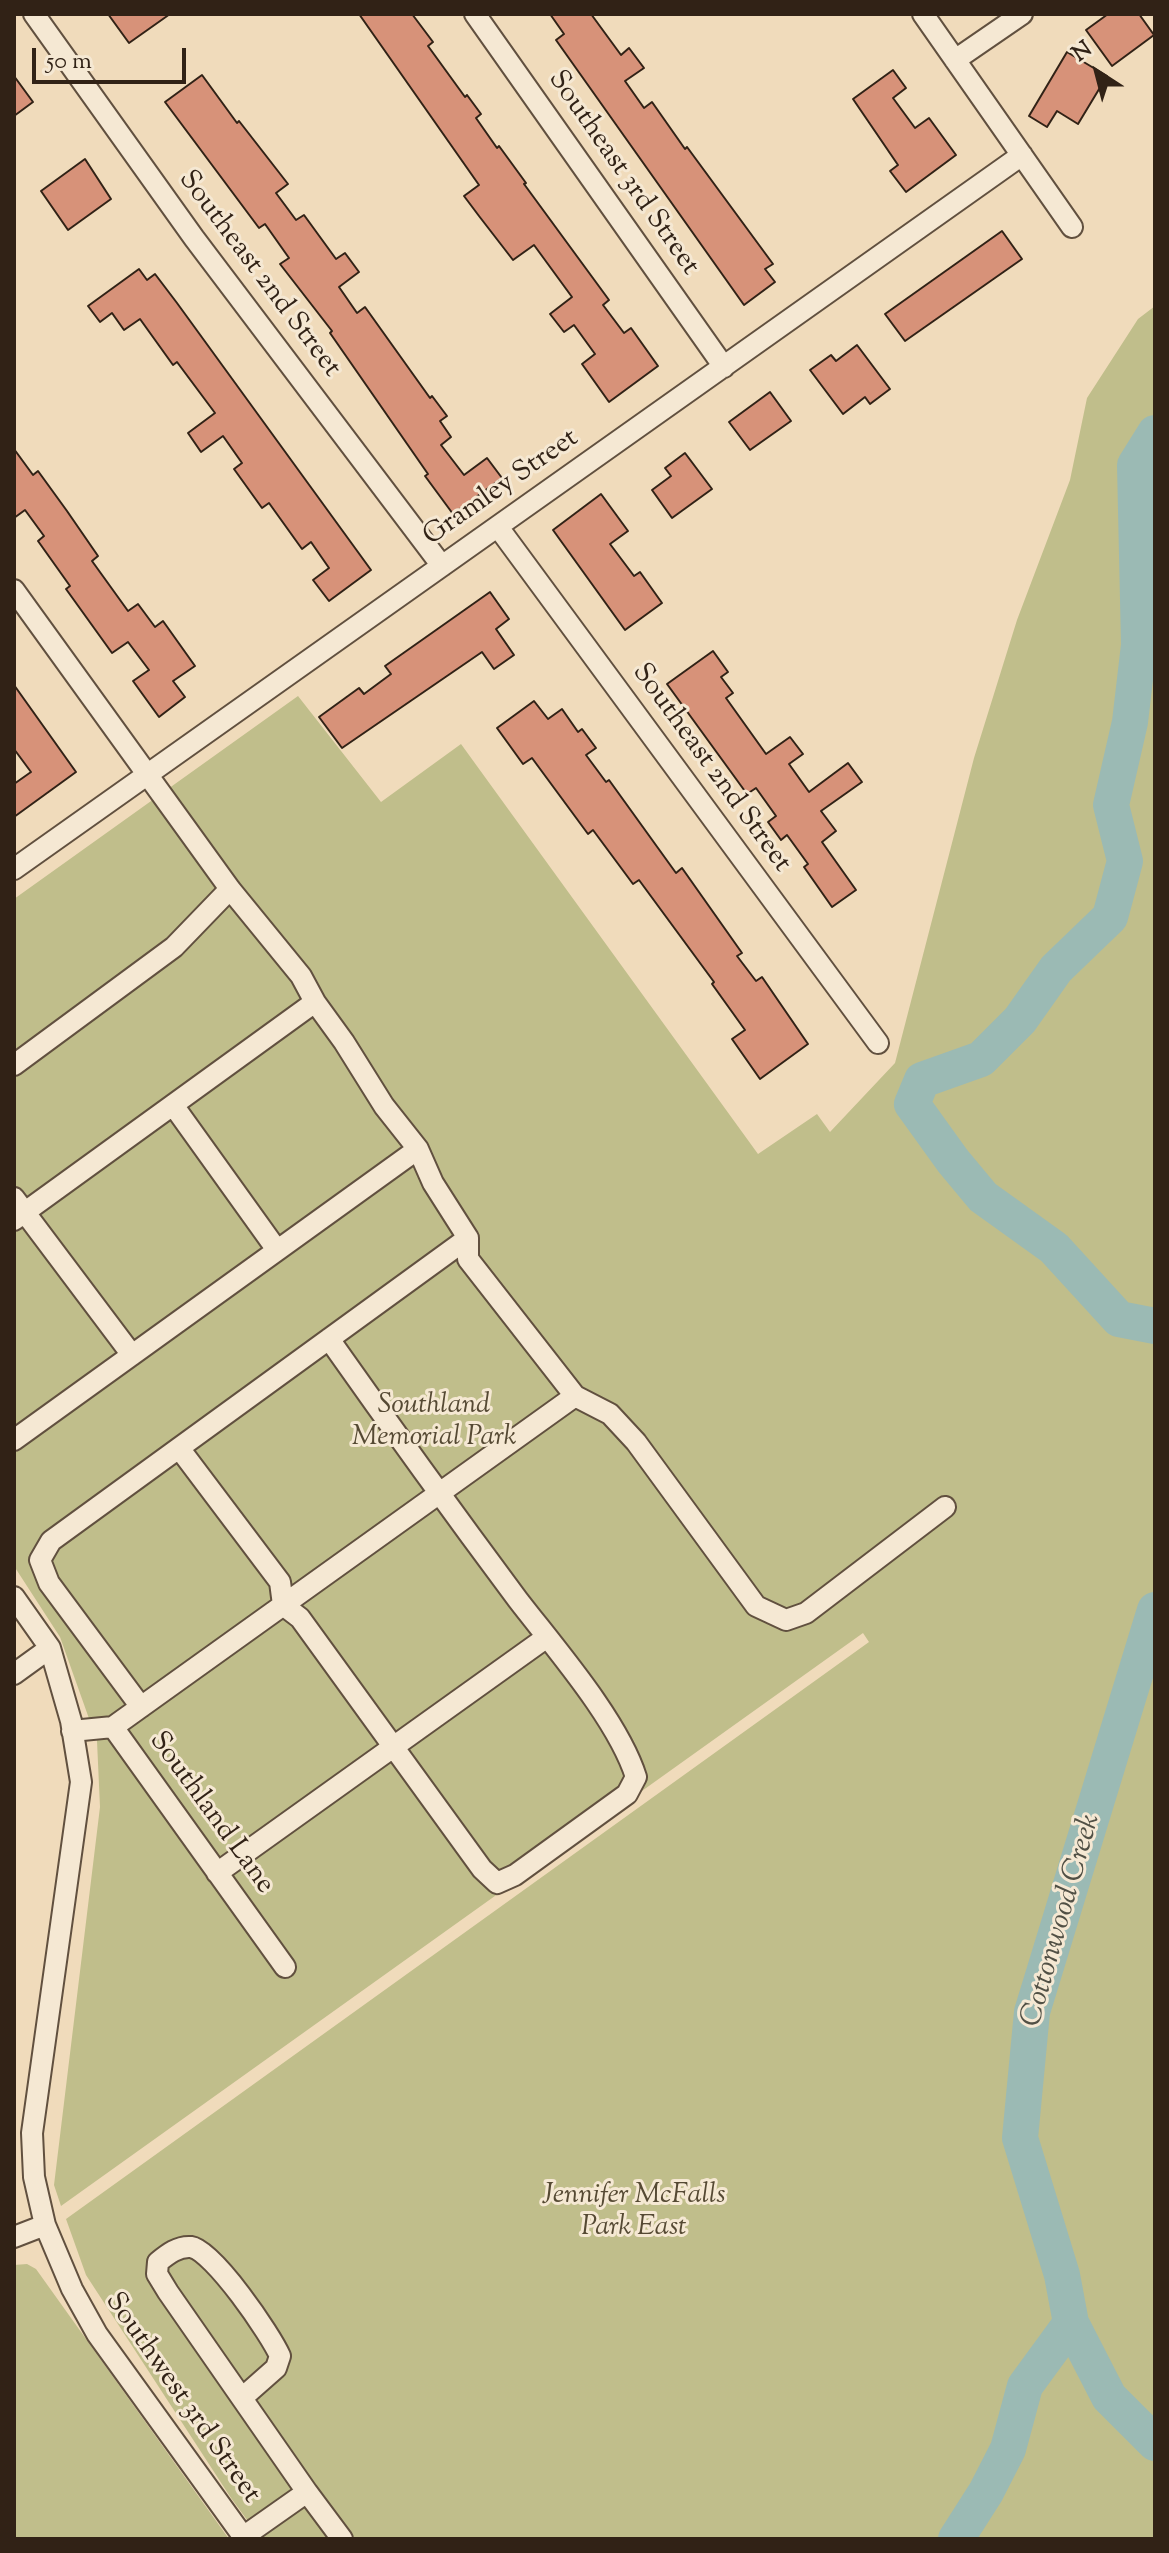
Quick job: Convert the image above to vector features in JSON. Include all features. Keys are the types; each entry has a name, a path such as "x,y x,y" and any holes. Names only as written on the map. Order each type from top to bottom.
{"street":[{"name":"Southeast 2nd Street","path":"34,14 194,238 442,566"},
{"name":"Southeast 3rd Street","path":"475,14 724,367"},
{"path":"923,14 1072,227"},
{"path":"955,60 1022,14"},
{"name":"Gramley Street","path":"14,869 1022,155"},
{"name":"Southeast 2nd Street","path":"498,527 878,1043"},
{"path":"14,590 230,889 301,976 384,1106 418,1149 433,1183 468,1238 468,1259 575,1396 610,1414 636,1442 756,1606 786,1620 806,1613 945,1507"},
{"path":"14,1065 174,947 230,889"},
{"path":"132,1355 18,1210 173,1105 315,1002"},
{"path":"173,1105 277,1250"},
{"path":"14,1440 418,1149"},
{"path":"141,1707 49,1583 40,1560 51,1541 468,1238"},
{"path":"179,1448 280,1582 283,1605 300,1618 482,1869 497,1883 515,1875 627,1794 636,1777 629,1756 587,1691 439,1494 329,1339"},
{"path":"113,1727 575,1396"},
{"name":"Southwest 3rd Street","path":"14,1597 50,1648 72,1731 81,1782 32,2133 34,2177 45,2225 72,2289 97,2334 244,2538"},
{"path":"217,1873 547,1637"},
{"path":"14,1674 50,1648"},
{"name":"Southland Lane","path":"72,1731 113,1727 285,1967"},
{"path":"14,2237 45,2225"},
{"path":"242,2398 276,2368 280,2356 272,2338 210,2258 193,2247 174,2250 158,2262 157,2274 242,2398 307,2492 342,2539"},
{"path":"244,2538 307,2492"}],"green space":[{"path":"1155,306 1155,2539 261,2539 86,2275 66,2219 869,1642 863,1633 61,2206 54,2185 100,1807 97,1741 60,1637 14,1566 14,899 298,696 381,802 461,744 758,1154 817,1114 830,1132 895,1063 974,758 1017,620 1070,480 1087,398 1138,319"},
{"path":"27,2264 36,2269 229,2539 14,2539 14,2265"}],"building":[{"path":"108,14 170,14 129,43"},
{"path":"359,14 412,14 433,42 428,46 481,114 476,118 609,300 603,305 624,333 631,328 658,366 609,402 582,364 595,354 574,325 564,332 550,314 572,297 534,245 513,260 479,216 464,196 479,185"},
{"path":"550,14 591,14 621,55 629,48 644,68 625,81 644,108 652,102 685,149 687,147 773,264 765,269 775,282 744,305 556,40 564,34"},
{"path":"1108,14 1139,14 1154,35 1112,66 1086,30"},
{"path":"1067,52 1107,76 1078,124 1057,111 1047,127 1029,116"},
{"path":"893,70 906,88 893,98 915,128 929,118 956,155 906,192 890,171 898,165 853,99"},
{"path":"202,75 288,184 276,193 296,220 304,215 336,259 345,253 359,272 339,287 357,313 365,307 430,398 432,396 447,416 440,421 451,437 441,445 464,475 487,458 502,478 453,514 330,333 332,331 280,264 289,258 265,224 259,228 165,102"},
{"path":"14,76 33,102 14,116"},
{"path":"85,159 111,199 68,230 41,191"},
{"path":"1002,231 1022,259 905,341 885,314"},
{"path":"139,269 147,280 155,274 371,570 329,601 313,580 329,568 311,542 302,549 269,503 262,508 234,469 242,463 223,436 201,452 188,433 215,413 177,362 173,365 140,319 124,330 112,313 100,322 88,306"},
{"path":"857,345 890,389 870,404 865,397 843,414 810,370 831,355 836,361"},
{"path":"770,392 791,421 750,450 729,422"},
{"path":"14,449 33,475 38,471 67,511 98,556 92,561 128,611 138,604 155,627 163,621 195,666 173,681 185,697 159,717 133,681 149,670 128,642 112,653 66,589 70,586 38,541 44,536 25,510 14,518"},
{"path":"685,453 712,489 672,518 652,490 671,476 665,468"},
{"path":"601,494 628,531 610,544 634,576 640,572 662,603 625,630 553,530"},
{"path":"490,592 509,619 496,629 514,655 494,669 482,652 342,748 319,717 359,688 364,694 391,674 385,666"},
{"path":"713,651 728,672 721,677 733,693 726,698 766,754 790,737 803,754 789,764 809,792 848,763 862,782 821,811 836,831 822,842 856,890 832,907 804,867 808,864 787,835 781,840 768,822 776,816 756,788 747,794 667,684"},
{"path":"14,685 76,772 14,817 14,784 31,772 14,749"},
{"path":"534,701 548,719 562,709 578,732 582,729 596,748 586,755 606,782 609,780 676,873 682,868 742,953 737,956 756,981 762,977 808,1044 760,1079 732,1039 745,1030 639,880 633,884 593,830 588,834 532,758 523,764 497,728"}],"waterway":[{"name":"Cottonwood Creek","path":"1155,433 1135,465 1139,645 1130,722 1111,805 1125,861 1110,917 1056,969 1020,1020 981,1059 922,1080 912,1104 983,1197 1054,1248 1119,1319 1155,1326"},
{"name":"Cottonwood Creek","path":"956,2539 986,2492 1008,2449 1025,2386 1071,2323 1062,2275 1020,2138 1032,2012 1155,1610"},
{"path":"1071,2323 1109,2397 1155,2443"}],"park label":[{"name":"Southland Memorial Park","path":"434,1423"},
{"name":"Jennifer McFalls Park East","path":"634,2213"}]}
